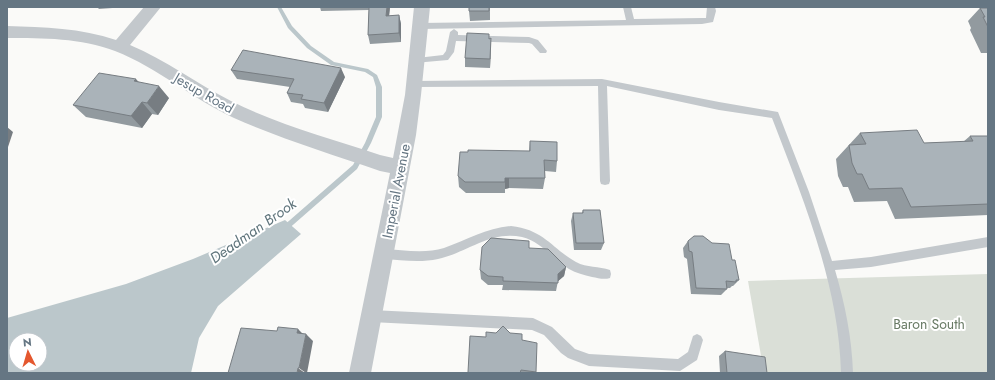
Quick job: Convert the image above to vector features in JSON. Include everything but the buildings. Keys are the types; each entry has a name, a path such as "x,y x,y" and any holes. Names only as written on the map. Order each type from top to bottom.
{"street":[{"path":"120,46 153,7"},
{"name":"Imperial Avenue","path":"360,373 407,135 417,60 422,7"},
{"name":"Jesup Road","path":"7,32 57,34 120,46 145,59 206,96 240,113 380,163 400,167"}],"lane":[{"path":"627,7 631,23"},
{"path":"420,26 702,21 710,20 712,11 711,7"},
{"path":"417,60 445,58 450,52 456,26"},
{"path":"453,38 530,40 543,51"},
{"path":"414,84 602,82 618,84 719,106 775,114 817,226 840,309 847,361 847,373"},
{"path":"602,82 605,181"},
{"path":"383,254 418,257 443,253 486,234 503,231 523,232 544,243 572,265 586,271 606,274"},
{"path":"828,266 871,262 988,242"},
{"path":"371,316 533,324 548,331 565,349 572,354 589,360 622,363 680,364 693,356 697,340"}],"green space":[{"name":"Baron South","path":"988,274 988,373 764,373 748,281"}],"shaded area":[{"path":"285,220 301,234 218,306 199,338 191,373 7,373 7,318 126,284 193,259"}],"waterway":[{"name":"Deadman Brook","path":"279,7 290,27 309,47 333,64 366,70 375,76 379,87 379,117 368,143 355,167 284,229"}]}
